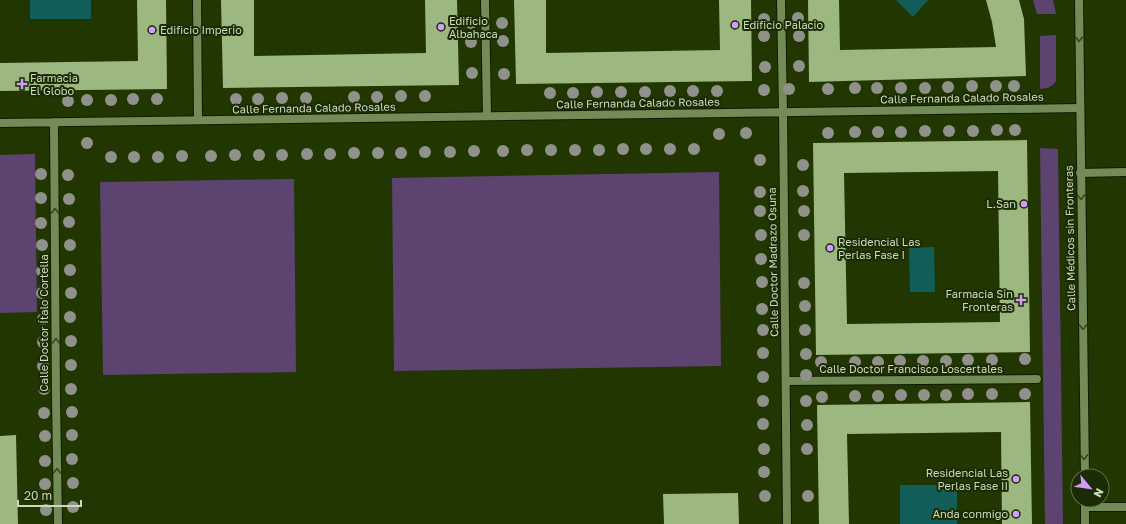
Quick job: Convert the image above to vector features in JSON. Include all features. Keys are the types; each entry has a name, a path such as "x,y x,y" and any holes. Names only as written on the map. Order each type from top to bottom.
{"street":[{"path":"197,0 198,120"},
{"path":"485,0 487,116"},
{"name":"Calle Doctor Madrazo Osuna","path":"781,0 787,524"},
{"name":"Calle Médicos sin Fronteras","path":"1079,0 1085,468"},
{"name":"Calle Fernanda Calado Rosales","path":"0,123 1080,108"},
{"name":"Calle Doctor Ítalo Cortella","path":"54,122 58,524"},
{"path":"1080,173 1126,172"},
{"name":"Calle Doctor Francisco Loscertales","path":"786,381 1037,379"},
{"path":"1110,506 1126,507"},
{"path":"1085,508 1085,524"}],"shaded area":[{"path":"1033,0 1053,0 1056,14 1037,14"},
{"path":"1056,35 1056,81 1047,88 1040,89 1040,36"},
{"path":"1040,148 1058,149 1063,524 1045,524"},
{"path":"35,154 37,312 0,313 0,155"},
{"path":"719,172 721,366 394,371 392,178"},
{"path":"294,179 296,372 103,375 100,182"}],"water":[{"path":"30,0 91,0 91,19 30,19"},
{"path":"896,0 928,0 913,17"},
{"path":"934,247 935,292 910,292 909,248"},
{"path":"900,485 957,485 957,524 900,524"}],"building":[{"name":"Edificio Imperio","path":"137,0 166,0 167,89 0,91 0,63 138,61"},
{"name":"Edificio Albahaca","path":"221,0 254,0 254,56 426,53 425,0 457,0 459,85 223,88"},
{"name":"Edificio Palacio","path":"514,0 546,0 546,53 720,50 719,0 751,0 752,81 516,84"},
{"path":"808,0 839,0 840,50 996,47 992,22 986,0 1019,0 1024,19 1026,76 809,82"},
{"name":"Residencial Las Perlas Fase I","path":"1027,140 1030,352 816,355 813,143","holes":["998,171 1000,322 847,324 844,173"]},
{"name":"Residencial Las Perlas Fase II","path":"1030,402 1032,524 1002,524 1001,432 847,434 849,524 819,524 817,405"},
{"path":"16,435 18,524 0,524 0,436"},
{"path":"738,493 739,524 664,524 663,494"}],"place":[{"name":"Edificio Palacio","path":"735,25"},
{"name":"Edificio Albahaca","path":"441,27"},
{"name":"Edificio Imperio","path":"152,30"},
{"name":"Farmacia El Globo","path":"22,84"},
{"name":"L.San","path":"1024,204"},
{"name":"Residencial Las Perlas Fase I","path":"830,248"},
{"name":"Farmacia Sin Fronteras","path":"1021,300"},
{"name":"Residencial Las Perlas Fase II","path":"1016,479"},
{"name":"Anda conmigo","path":"1016,514"}]}
